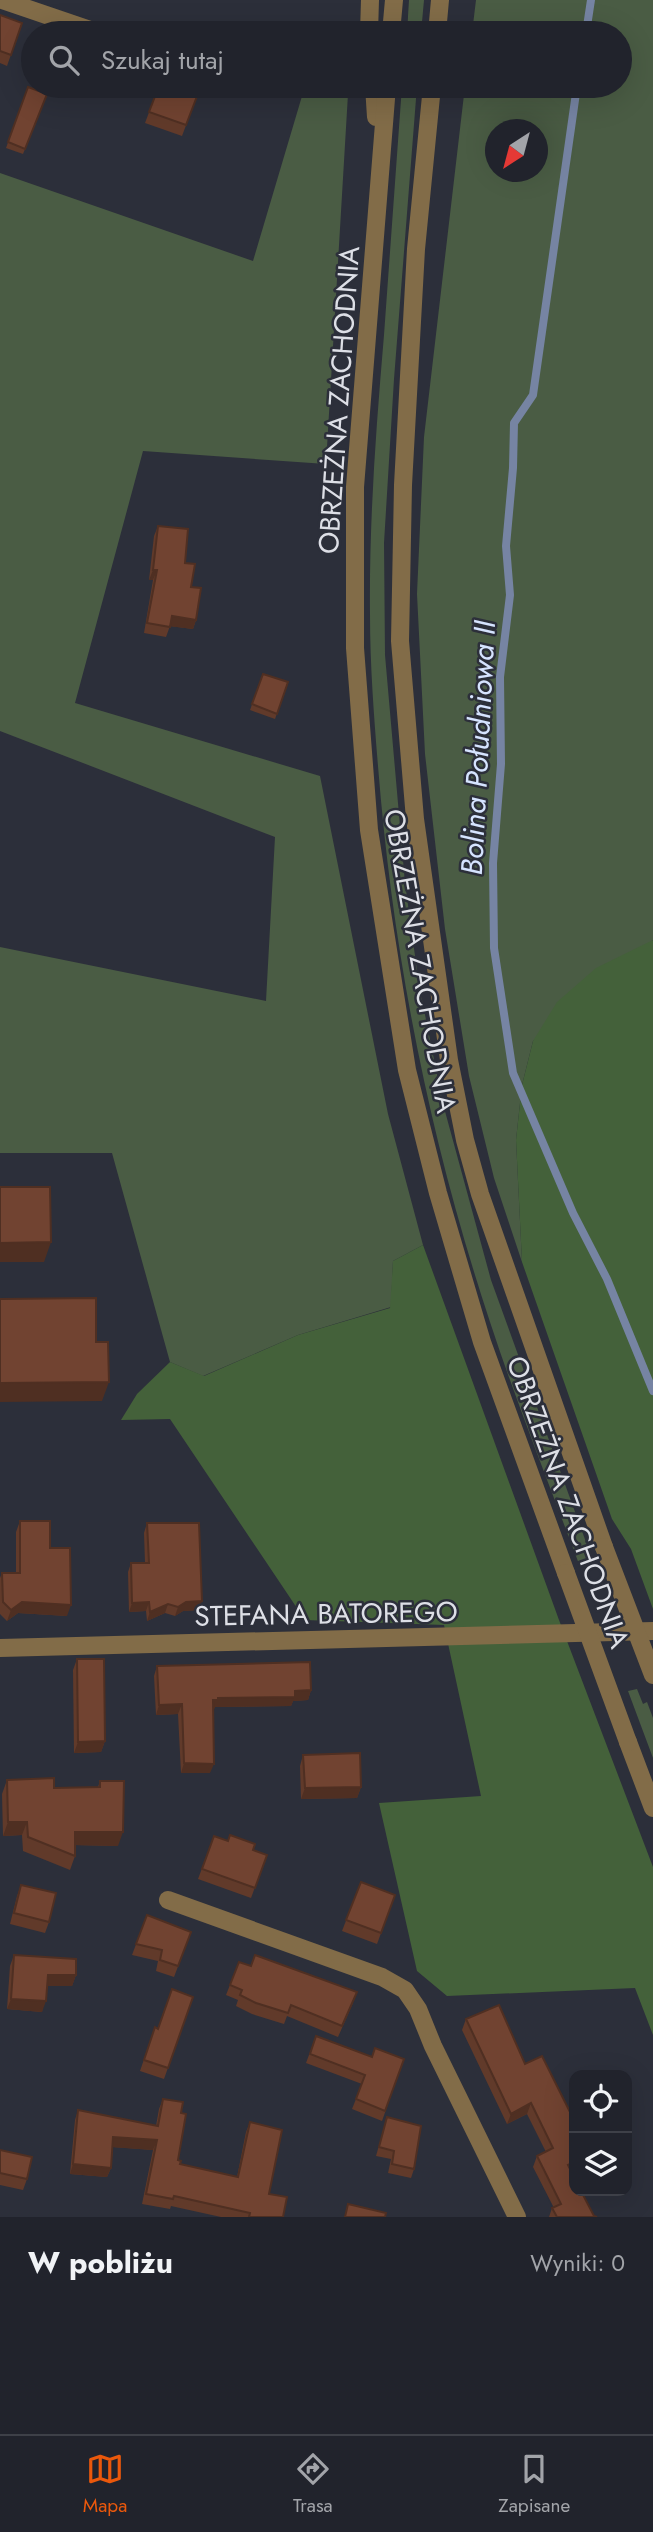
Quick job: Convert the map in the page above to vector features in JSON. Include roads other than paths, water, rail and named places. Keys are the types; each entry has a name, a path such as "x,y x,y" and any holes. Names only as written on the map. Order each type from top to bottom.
{"street":[{"path":"2,0 64,21"},
{"path":"369,21 370,0"},
{"path":"392,21 394,0"},
{"path":"375,98 381,171"},
{"name":"OBRZEŻNA ZACHODNIA","path":"386,98 355,488 355,648 369,830 407,1070 438,1193 482,1342 653,1808"},
{"name":"OBRZEŻNA ZACHODNIA","path":"431,98 416,249 403,485 400,640 415,819 449,1060 466,1140 489,1219 604,1547 653,1675"},
{"name":"STEFANA BATOREGO","path":"0,1648 653,1631"},
{"path":"168,1900 382,1977 405,1990 418,2009 433,2046 517,2217"}],"waterway":[{"name":"Bolina Południowa II","path":"588,21 591,0"},
{"name":"Bolina Południowa II","path":"575,98 533,395 514,423 506,546 510,595 500,677 501,764 493,863 494,948 513,1073 573,1213 607,1279 653,1391"}]}
